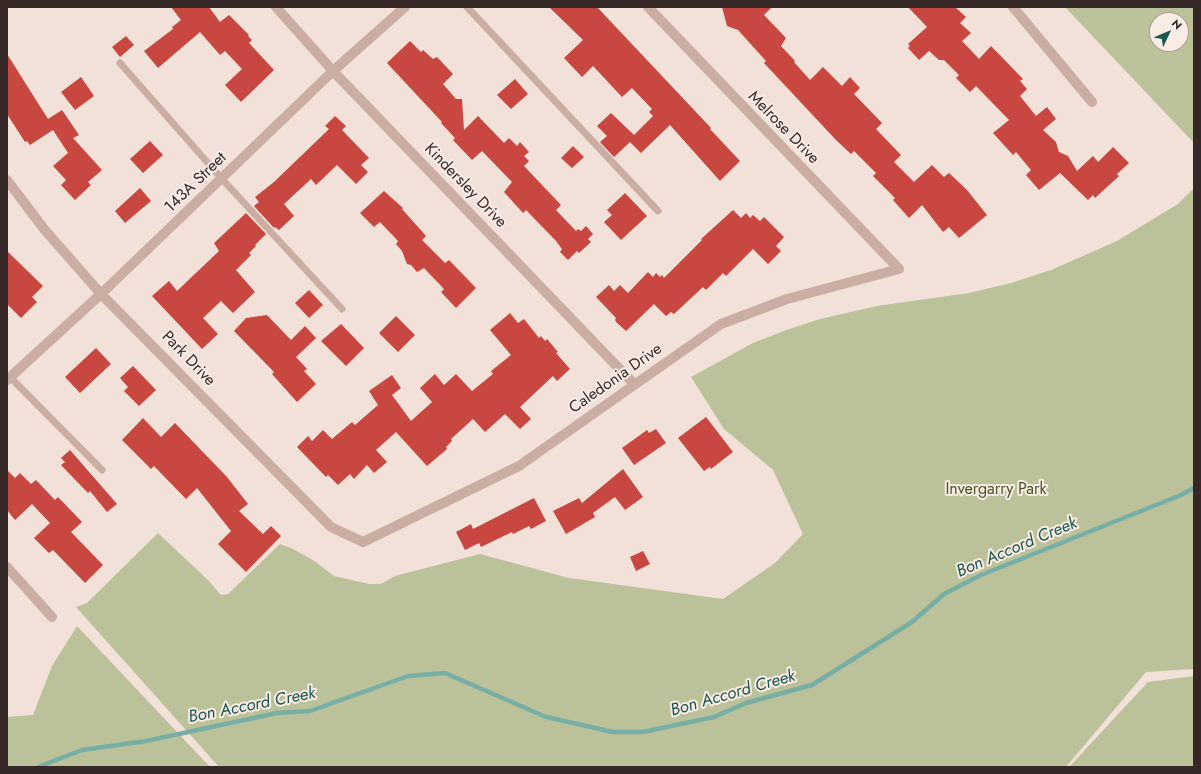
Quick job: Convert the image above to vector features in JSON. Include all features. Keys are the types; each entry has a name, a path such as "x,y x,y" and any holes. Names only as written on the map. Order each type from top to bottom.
{"street":[{"name":"Kindersley Drive","path":"276,7 333,72 634,384"},
{"name":"143A Street","path":"8,378 101,294 333,72 405,7"},
{"name":"Melrose Drive","path":"648,7 898,269"},
{"path":"1013,7 1092,102"},
{"name":"Park Drive","path":"7,180 44,229 101,294 331,527 363,542"},
{"name":"Caledonia Drive","path":"363,542 519,466 721,324 787,299 898,269"},
{"path":"7,567 52,617"}],"lane":[{"path":"467,7 658,211"},
{"path":"120,63 222,179 342,309"},
{"path":"8,378 102,470"}],"green space":[{"path":"1065,7 1194,7 1194,143"},
{"name":"Invergarry Park","path":"1194,188 1194,669 1146,672 1066,767 219,767 76,607 87,603 158,533 208,580 221,595 228,594 280,544 313,560 334,576 369,584 381,584 395,576 480,554 569,578 723,599 775,563 803,534 773,470 724,429 691,377 753,343 820,319 877,306 969,293 1011,283 1051,270 1117,241 1178,204"},
{"path":"77,626 210,767 7,767 7,717 33,715 52,666"},
{"path":"1194,676 1194,767 1069,767 1148,682"}],"building":[{"path":"171,7 209,7 220,22 229,15 249,35 248,36 252,40 249,43 274,70 241,102 225,85 242,69 225,51 220,55 200,32 158,68 144,51 173,29 172,27 181,20"},
{"path":"549,7 597,7 711,128 710,129 740,161 720,181 670,125 641,153 630,142 614,157 600,142 607,136 597,126 611,113 634,135 653,116 649,112 652,109 632,88 622,97 593,66 582,77 564,58 583,40"},
{"path":"722,7 772,7 764,15 786,38 781,46 810,80 823,67 842,86 850,77 860,88 854,94 882,123 876,129 901,155 894,162 914,182 932,165 944,177 949,173 967,190 987,215 959,238 949,227 943,232 922,205 909,218 893,200 895,198 873,176 876,173 854,151 851,154 836,140 764,63 766,61 738,30 727,26"},
{"path":"908,7 955,7 966,17 960,23 971,33 962,41 979,59 991,46 1023,79 1020,81 1027,89 1020,96 1036,116 1047,107 1056,119 1043,130 1056,142 1059,152 1068,156 1077,171 1093,156 1098,162 1113,147 1129,163 1117,174 1119,176 1095,198 1093,195 1088,200 1060,173 1039,190 1026,175 1031,170 1016,152 1013,155 993,133 1009,120 976,86 970,92 956,78 959,75 944,60 939,60 929,51 919,60 908,48 910,46 908,44 927,27"},
{"path":"126,36 134,45 120,57 112,47"},
{"path":"410,41 421,52 423,50 433,59 437,57 453,74 443,84 456,99 462,99 464,130 478,116 504,143 509,138 517,146 520,142 529,152 524,156 529,161 524,166 561,205 556,210 576,231 578,229 581,231 586,226 593,234 588,239 591,242 579,253 577,251 568,260 560,252 562,249 556,241 526,210 523,213 504,192 512,182 482,151 472,160 453,140 455,138 441,123 442,122 387,63"},
{"path":"7,54 48,119 62,110 79,135 73,138 102,170 88,182 91,185 75,200 61,185 66,180 53,166 68,153 53,130 30,145 27,141 25,142 7,114"},
{"path":"81,77 94,96 75,110 61,92"},
{"path":"515,79 528,94 511,109 497,95"},
{"path":"335,116 346,126 342,130 369,158 361,165 368,172 356,184 337,165 316,185 311,179 284,204 294,216 279,230 275,227 274,228 254,206 259,202 255,197 274,182 329,129 325,126"},
{"path":"150,141 163,155 143,173 130,159"},
{"path":"573,146 584,157 572,168 561,158"},
{"path":"140,188 151,201 125,223 115,211"},
{"path":"384,191 403,208 402,209 426,236 422,240 445,263 449,260 476,288 456,308 441,292 444,289 424,268 417,272 411,265 407,264 402,251 396,244 398,241 380,222 374,227 360,213"},
{"path":"625,193 647,216 621,240 604,222 612,215 607,210"},
{"path":"733,210 741,218 746,213 750,218 753,215 760,221 764,217 784,237 776,246 781,251 768,264 753,249 726,276 723,273 706,290 703,287 674,314 671,312 666,316 654,304 626,331 617,323 615,320 616,318 596,297 609,285 614,291 620,285 628,293 648,272 653,277 656,273 660,277 662,275 664,278 702,240 701,239"},
{"path":"246,213 266,234 249,253 251,255 236,270 255,292 233,313 221,301 203,318 218,334 202,349 152,296 169,281 177,291 219,251 214,243"},
{"path":"7,251 43,286 32,297 37,302 21,318 7,304"},
{"path":"309,290 323,305 309,318 295,303"},
{"path":"510,313 518,323 524,319 539,338 541,336 545,341 547,339 558,352 556,353 570,369 557,381 553,376 520,407 531,419 520,429 505,414 485,432 473,419 451,439 452,441 446,447 447,449 427,466 396,432 376,450 387,462 374,473 367,465 354,479 350,474 338,485 328,475 326,477 297,447 308,436 312,441 323,430 332,439 352,422 355,425 378,405 369,391 392,375 401,388 392,395 411,421 432,402 420,388 435,374 444,385 456,374 472,391 493,374 491,371 511,355 490,330"},
{"path":"267,315 291,340 305,326 316,338 296,357 307,369 304,371 316,384 297,402 272,374 274,372 234,331 246,318"},
{"path":"396,316 415,335 398,352 379,333"},
{"path":"341,324 364,348 346,366 321,341"},
{"path":"96,348 111,364 80,393 65,377"},
{"path":"133,366 156,390 139,406 124,391 128,387 120,378"},
{"path":"706,417 733,452 711,469 710,467 704,471 678,438"},
{"path":"143,418 161,437 175,423 227,477 248,504 239,511 263,534 271,526 281,536 246,572 218,544 231,531 197,488 186,499 154,466 151,469 122,440"},
{"path":"656,429 666,443 634,465 622,448 647,430 649,433"},
{"path":"70,450 117,504 107,512 90,491 88,493 61,465 65,462 61,458"},
{"path":"623,469 643,497 625,510 615,497 593,513 595,517 566,534 553,511 579,498 582,503"},
{"path":"7,470 15,478 20,473 31,484 36,480 55,500 58,497 82,522 71,532 103,565 85,583 53,550 49,553 34,538 50,523 32,504 15,520 7,510"},
{"path":"534,498 546,521 531,529 529,526 513,534 512,532 481,547 479,543 465,550 456,532 471,524 473,529"},
{"path":"643,551 650,564 636,571 630,557"}],"waterway":[{"name":"Bon Accord Creek","path":"38,767 82,750 146,741 277,713 310,711 408,676 445,673 546,717 613,732 643,732 714,717 746,703 812,685 912,622 944,594 981,575 1181,495 1194,488"}]}
